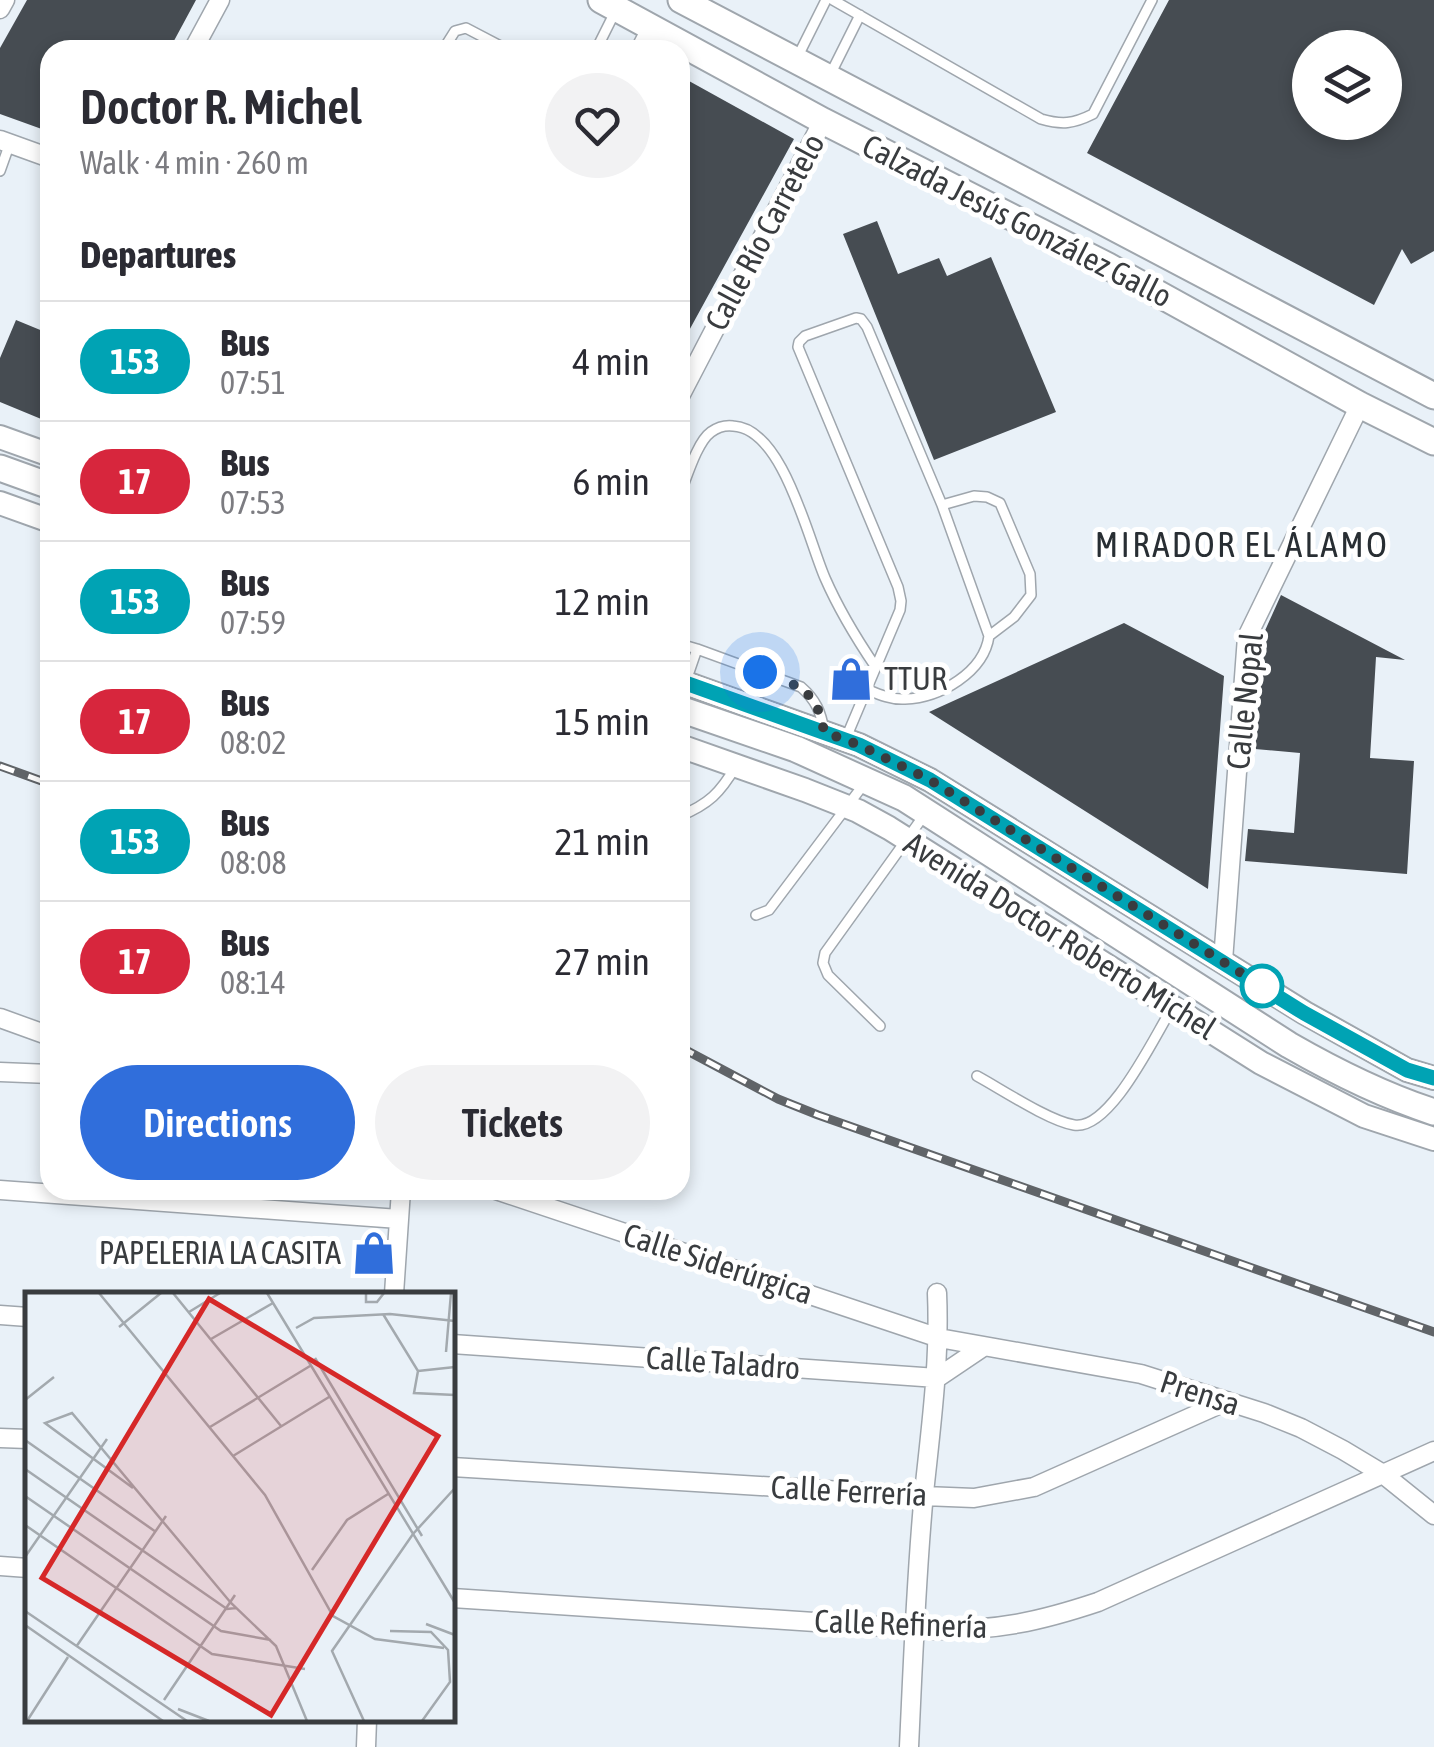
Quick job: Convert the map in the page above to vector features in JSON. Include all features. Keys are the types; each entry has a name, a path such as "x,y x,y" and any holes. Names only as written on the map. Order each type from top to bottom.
{"main road":[{"name":"Calzada Jesús González Gallo","path":"609,4 646,38"},
{"name":"Calzada Jesús González Gallo","path":"691,6 1434,396"},
{"path":"691,6 730,70"},
{"name":"Calzada Jesús González Gallo","path":"690,55 730,70 1108,266 1434,442"},
{"path":"0,437 40,451"},
{"path":"0,468 40,482"},
{"path":"0,503 40,517"},
{"name":"Avenida Doctor Roberto Michel","path":"690,693 835,736 930,780 1304,1013 1407,1070 1434,1078"},
{"name":"Avenida Doctor Roberto Michel","path":"690,695 904,798 1288,1045 1346,1078 1434,1112"},
{"name":"Avenida Doctor Roberto Michel","path":"690,750 848,807 1261,1062 1364,1116 1434,1139"}],"street":[{"path":"0,9 5,0"},
{"path":"198,40 220,0"},
{"name":"Calle Río Carretelo","path":"690,374 823,121"},
{"path":"5,141 40,154"},
{"name":"Calle Nopal","path":"1223,961 1247,637 1360,405"},
{"path":"0,1018 40,1032"},
{"path":"0,1072 40,1074"},
{"path":"0,1190 40,1193"},
{"path":"138,1200 399,1219"},
{"path":"394,1292 401,1200"},
{"name":"Calle Siderúrgica","path":"526,1200 939,1338"},
{"path":"910,1747 914,1628 937,1378 937,1294"},
{"path":"0,1315 25,1316"},
{"name":"Prensa","path":"939,1338 1140,1374 1301,1428 1383,1474 1434,1515"},
{"name":"Calle Taladro","path":"455,1344 937,1378"},
{"path":"937,1378 984,1347"},
{"name":"Calle Ferrería","path":"455,1467 974,1498 1034,1487 1227,1402"},
{"path":"0,1438 25,1440"},
{"name":"Calle Refinería","path":"455,1598 914,1628 1014,1626 1098,1602 1434,1451"},
{"path":"0,1566 25,1568"},
{"path":"366,1747 367,1722"}],"lane":[{"path":"796,61 830,0 1041,119 1058,124 1076,123 1092,114 1152,0"},
{"path":"599,40 609,4"},
{"path":"828,78 860,15"},
{"path":"449,40 455,31 466,28 489,40"},
{"path":"0,171 5,141"},
{"path":"690,647 801,687 818,706 835,736 866,690 901,601 799,351 802,338 851,318 861,320 942,505 988,636 983,658 968,674 942,689 906,700 866,690"},
{"path":"690,470 710,432 725,425 742,426 761,437 782,466 842,615 876,666"},
{"path":"942,505 974,496 987,496 1000,504 1030,574 1031,596 1014,618 988,636"},
{"path":"690,667 696,649"},
{"path":"690,811 722,789 736,766"},
{"path":"756,915 769,910 867,781"},
{"path":"880,1026 832,980 824,969 825,953 926,812"},
{"path":"976,1076 1032,1107 1072,1125 1086,1126 1100,1118 1130,1080 1173,1007"}],"building":[{"path":"27,0 196,0 174,40 40,40 40,128 0,114 0,48"},
{"path":"1169,0 1434,0 1434,251 1411,264 1402,249 1374,305 1087,153"},
{"path":"690,82 794,139 690,329"},
{"path":"877,221 898,274 939,258 947,276 991,257 1056,412 934,460 843,234"},
{"path":"16,320 40,330 40,419 0,402 0,358"},
{"path":"1281,595 1405,660 1376,657 1370,758 1414,761 1407,874 1245,861 1248,829 1294,833 1300,753 1255,749 1263,635"},
{"path":"1124,623 1224,676 1208,889 929,712"}],"railway":[{"path":"0,766 40,780"},
{"path":"690,1052 778,1099 818,1115 1434,1332"}],"bus line":[{"name":"153","path":"690,685 859,745 930,780 1304,1013 1407,1070 1434,1078"}],"place":[{"name":"TTUR","path":"851,679"},
{"name":"PAPELERIA LA CASITA","path":"374,1253"}],"district":[{"name":"MIRADOR EL ÁLAMO","path":"1242,545"}],"route":[{"path":"760,672 801,687 811,696 822,716 824,732 930,780 1262,986"}]}
